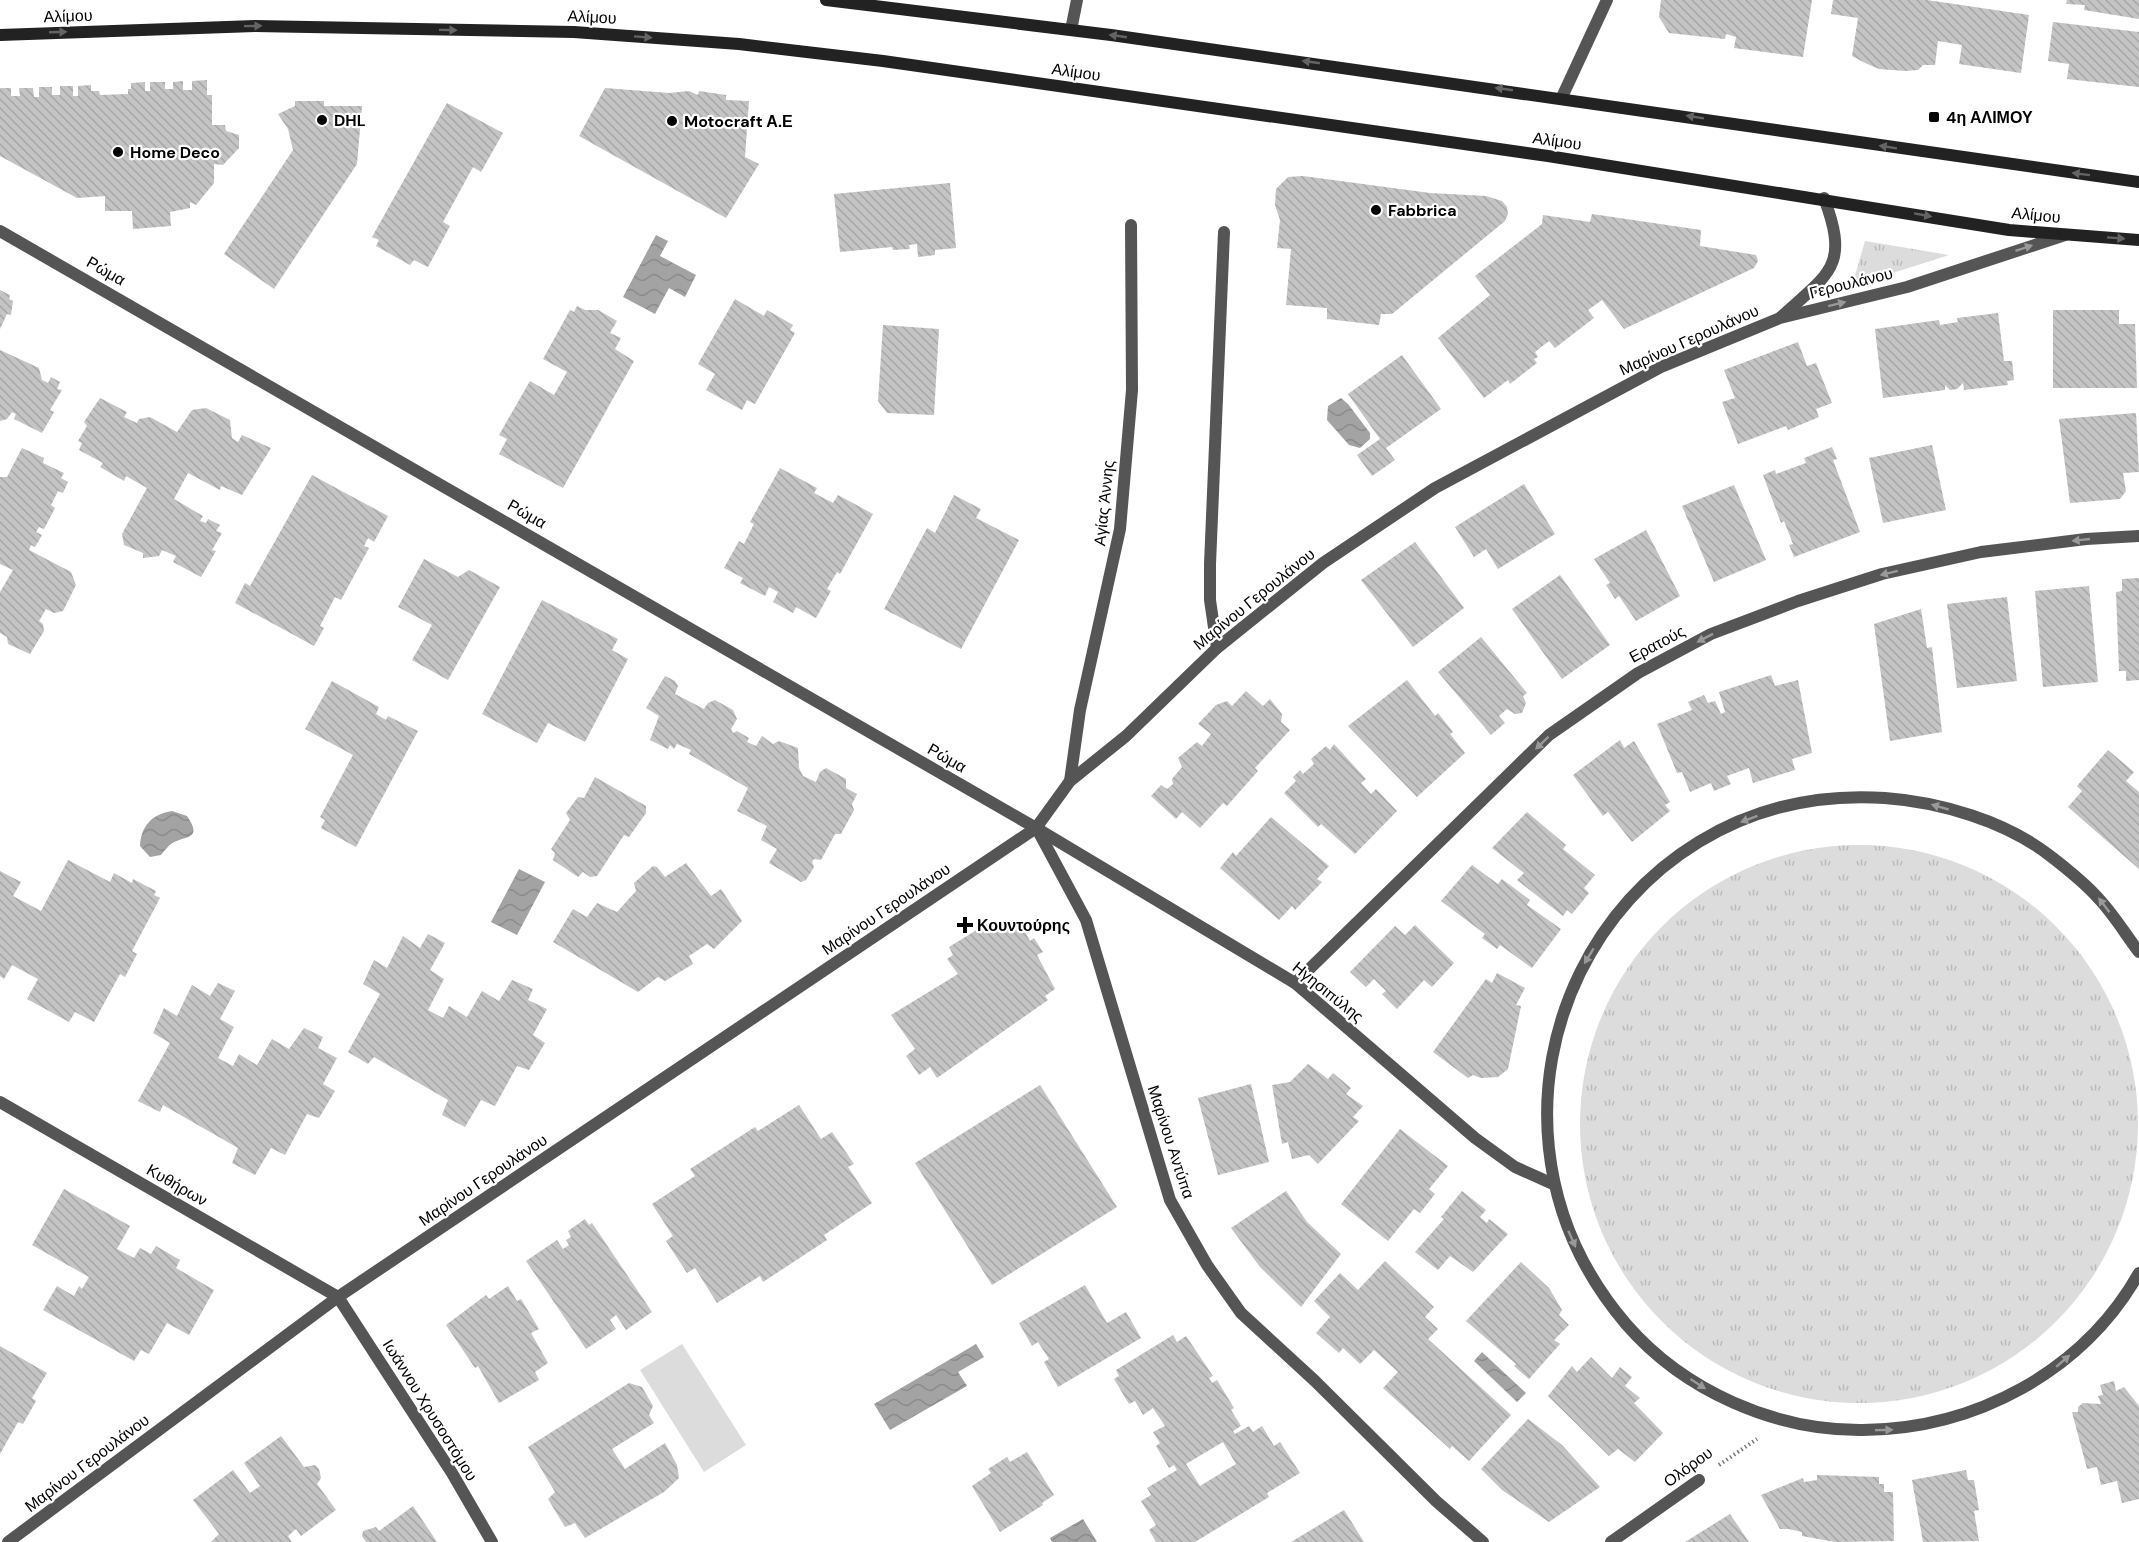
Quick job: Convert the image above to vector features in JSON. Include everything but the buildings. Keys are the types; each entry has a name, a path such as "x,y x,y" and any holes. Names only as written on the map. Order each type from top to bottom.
{"main road":[{"path":"826,0 912,4 1071,30 1562,97 2139,182"},
{"name":"Αλίμου","path":"0,35 255,26 574,32 739,44 955,71 1824,198 2009,230 2139,240"}],"street":[{"path":"1071,30 1077,0"},
{"path":"1562,97 1607,0"},
{"name":"Γερουλάνου","path":"1780,318 1827,275 1834,264 1835,228 1824,198"},
{"name":"Αγίας Άννης","path":"1070,781 1080,710 1120,529 1132,390 1131,225"},
{"name":"Ρώμα","path":"0,231 1036,828"},
{"path":"1217,648 1210,600 1210,582 1224,232"},
{"name":"Γερουλάνου","path":"1780,318 1907,287 2065,235"},
{"name":"Μαρίνου Γερουλάνου","path":"8,1542 338,1297 1036,828 1070,781 1126,736 1217,648 1323,563 1435,488 1661,367 1780,318"},
{"name":"Ερατούς","path":"1295,983 1549,735 1638,673 1712,634 1798,601 1882,574 1982,552 2086,539 2139,536"},
{"path":"2139,952 2098,897 2045,852 1984,819 1917,800 1848,796 1780,807 1715,832 1658,871 1610,921 1574,981 1552,1047 1545,1116 1553,1184 1566,1226 1584,1265 1607,1302 1636,1335 1668,1364 1704,1389 1743,1407 1785,1421 1839,1430 1895,1430 1949,1420 2001,1400 2049,1373 2091,1337 2127,1295 2139,1273"},
{"name":"Ηγησιπύλης","path":"1036,828 1295,983 1474,1138 1515,1167 1553,1184"},
{"name":"Μαρίνου Αντύπα","path":"1036,828 1086,920 1170,1200 1207,1265 1241,1313 1315,1381 1436,1501 1483,1542"},
{"name":"Κυθήρων","path":"0,1102 338,1297"},
{"name":"Ιωάννου Χρυσοστόμου","path":"338,1297 452,1473 492,1542"},
{"name":"Ολόρου","path":"1611,1542 1699,1480"}],"path":[{"name":"Ολόρου","path":"1699,1480 1785,1421"}],"green space":[{"path":"1865,241 1949,255 1852,286"},
{"path":"1859,845 1913,850 1966,866 2014,892 2056,927 2091,969 2117,1017 2133,1070 2138,1124 2133,1178 2117,1231 2091,1279 2056,1321 2014,1356 1966,1382 1913,1398 1859,1403 1805,1398 1752,1382 1704,1356 1662,1321 1627,1279 1601,1231 1585,1178 1580,1124 1585,1070 1601,1017 1627,969 1662,927 1704,892 1752,866 1805,850"},
{"path":"682,1344 746,1445 704,1472 640,1370"}],"water":[{"path":"656,235 668,241 660,256 696,275 685,297 669,288 655,314 623,297"},
{"path":"1341,398 1370,433 1370,439 1360,448 1349,445 1327,420 1328,406"},
{"path":"172,811 187,816 192,824 193,833 171,844 161,855 150,857 140,846 145,827 153,818"},
{"path":"519,869 545,882 517,935 491,922"},
{"path":"976,1344 984,1357 958,1372 967,1386 890,1430 874,1404"},
{"path":"1482,1352 1526,1393 1517,1402 1474,1361"},
{"path":"1083,1519 1097,1542 1052,1542 1050,1538"}],"place":[{"name":"4η ΑΛΙΜΟΥ","path":"1934,117"},
{"name":"DHL","path":"322,120"},
{"name":"Motocraft Α.Ε","path":"672,121"},
{"name":"Home Deco","path":"118,152"},
{"name":"Fabbrica","path":"1376,210"},
{"name":"Κουντούρης","path":"965,925"}]}
